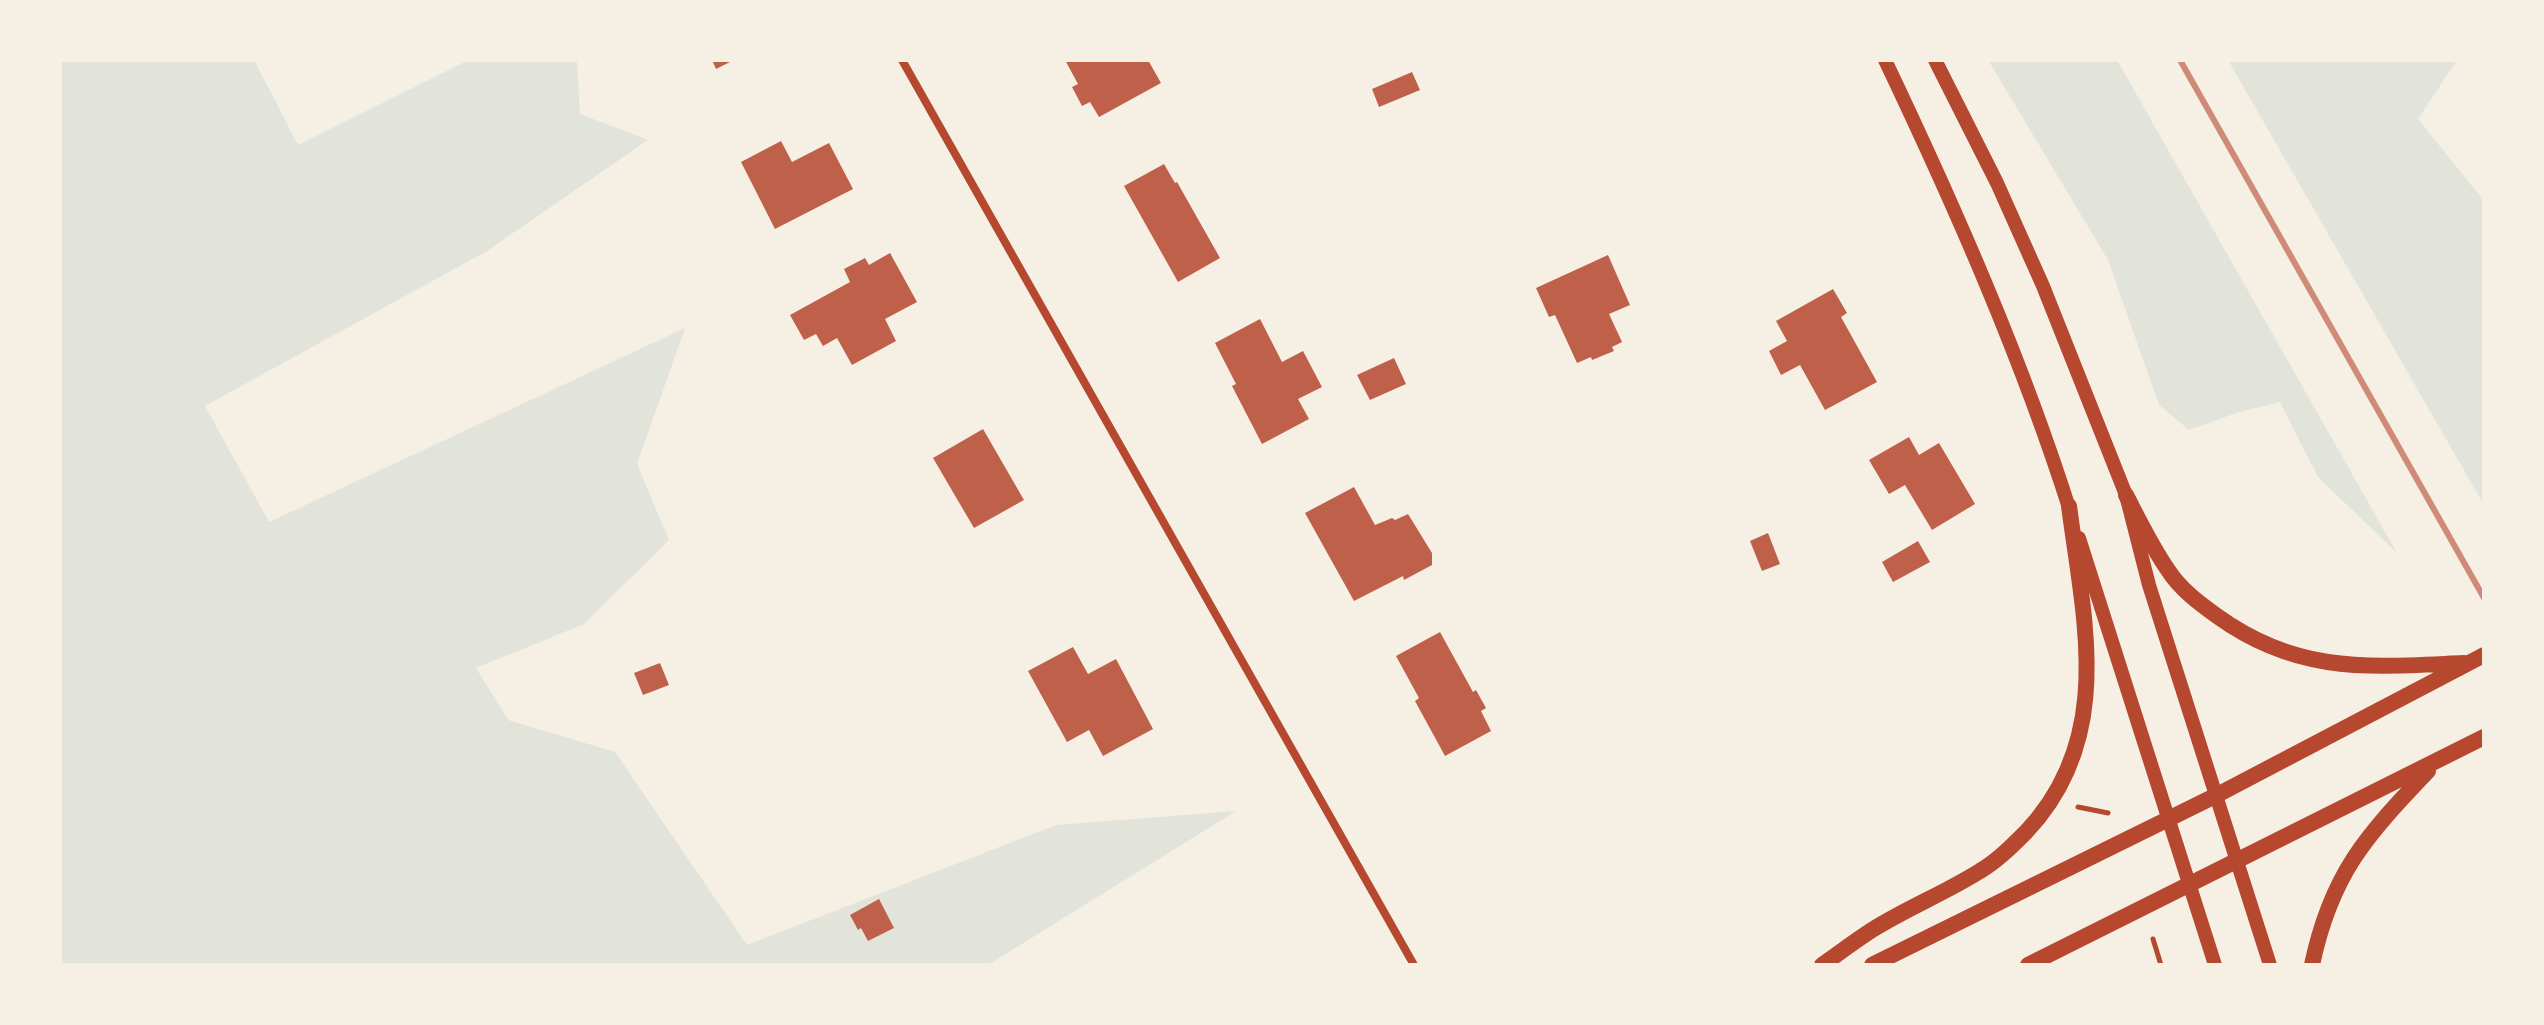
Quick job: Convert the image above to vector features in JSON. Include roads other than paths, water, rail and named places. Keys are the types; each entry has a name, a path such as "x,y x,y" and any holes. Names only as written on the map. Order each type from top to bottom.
{"main road":[{"path":"2126,495 2168,572 2195,600 2257,641 2297,657 2332,664 2372,667 2477,659"},
{"path":"1822,965 1873,929 1982,870 2012,847 2039,818 2063,782 2084,720 2088,684 2088,647 2069,506"},
{"path":"1872,965 2217,795 2477,659"},
{"path":"2028,965 2484,737"},
{"path":"2312,965 2332,896 2355,855 2380,821 2437,762"}],"street":[{"path":"902,60 1414,965"},
{"path":"1885,60 1973,254 2069,506 2215,965"},
{"path":"1935,60 1997,183 2043,286 2126,495 2149,585 2270,965"}],"railway":[{"path":"2180,60 2484,598"}]}
